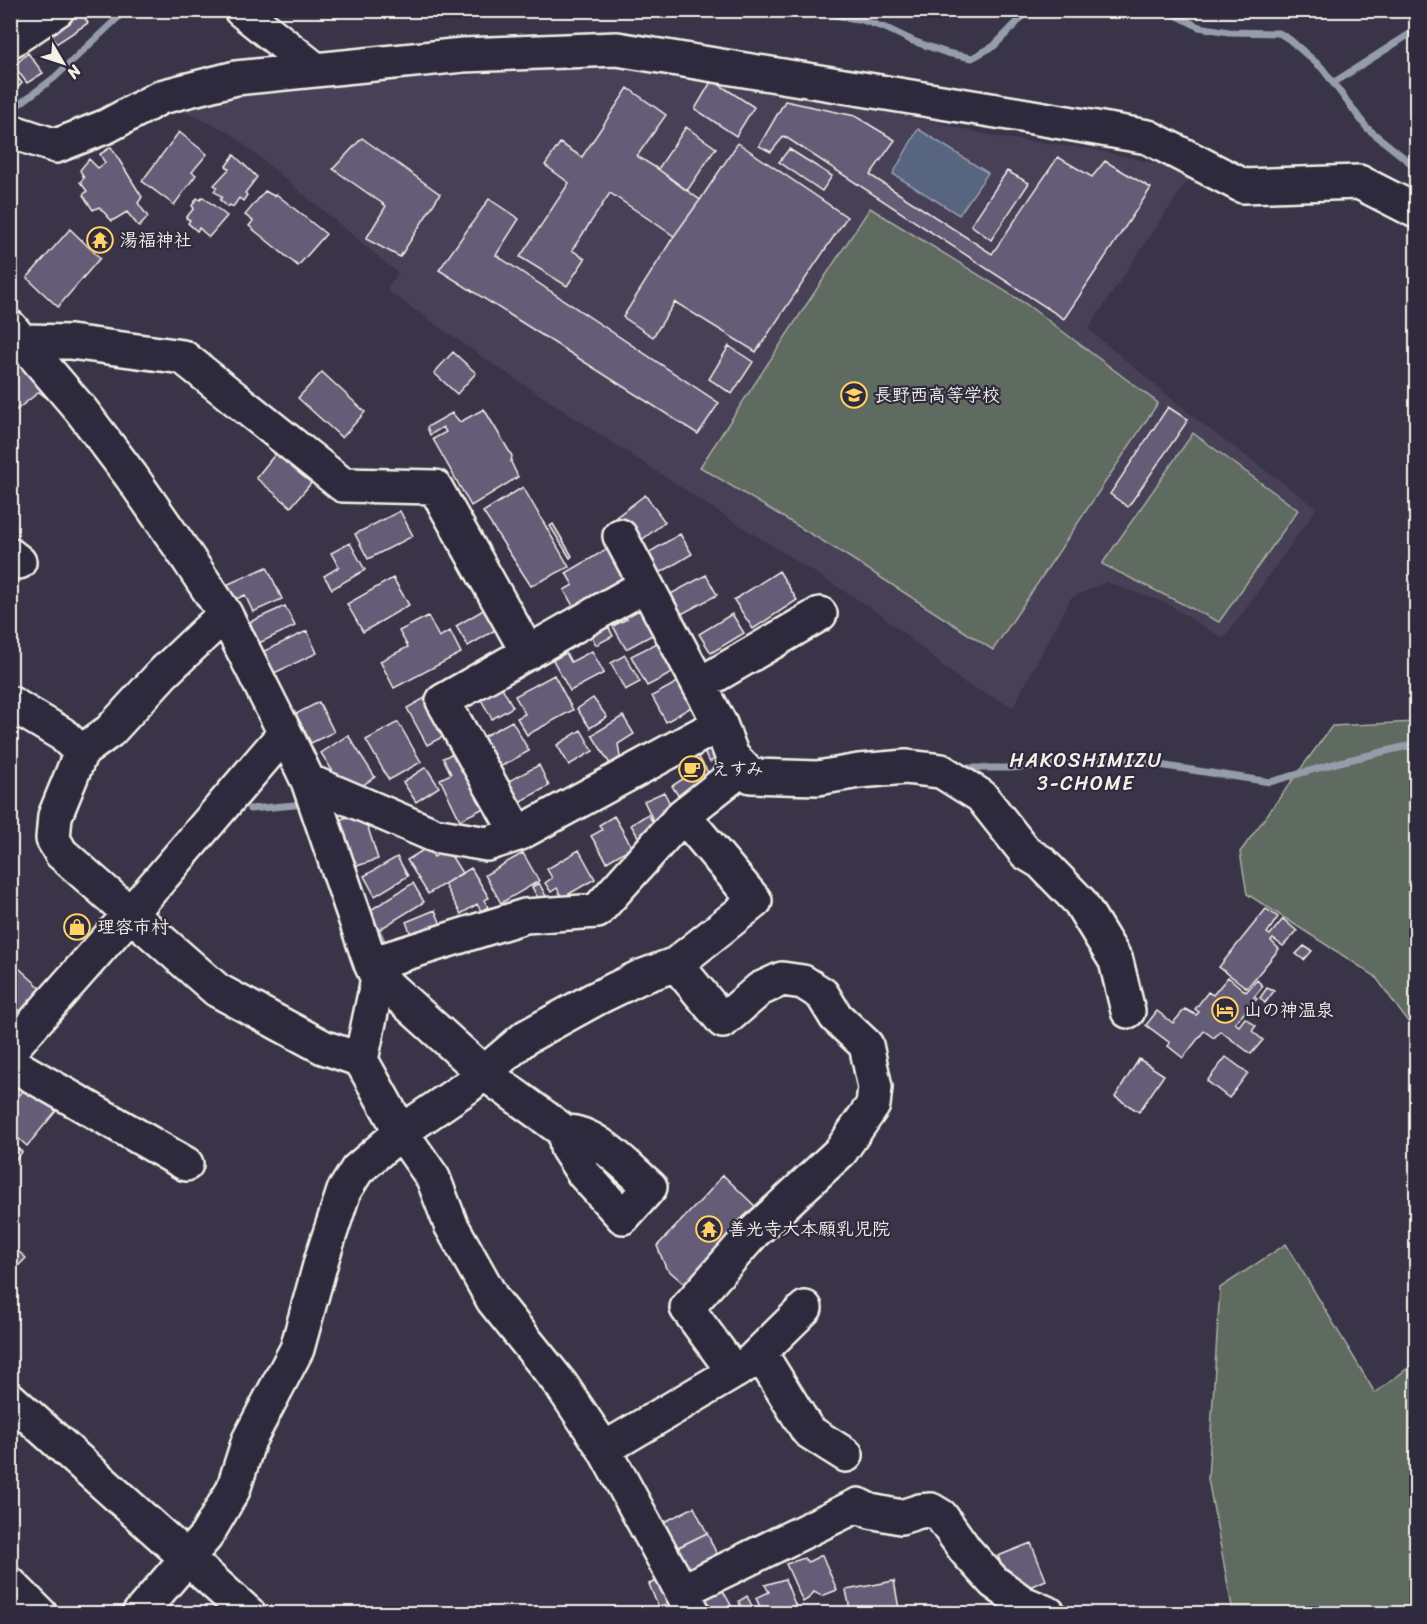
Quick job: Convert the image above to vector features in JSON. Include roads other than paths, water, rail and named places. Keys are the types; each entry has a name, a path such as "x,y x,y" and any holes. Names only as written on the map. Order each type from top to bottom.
{"street":[{"path":"10,41 57,10"},
{"path":"241,10 316,70"},
{"path":"10,131 56,146 107,126 160,97 236,78 463,55 617,49 1148,137 1243,186 1359,182 1416,211"},
{"path":"17,334 81,410 131,476 225,614 308,781 374,972 484,1073 565,1132"},
{"path":"17,334 183,357 343,485 435,487 528,653"},
{"path":"620,536 720,724 732,756 751,776 818,778 859,771 906,767 941,771 981,796 1026,853 1041,862 1080,902 1116,961 1128,1011"},
{"path":"518,834 443,701 646,585"},
{"path":"225,614 163,673 110,731 81,752 55,816 52,839 61,853 217,990 323,1047 361,1060"},
{"path":"699,685 820,614"},
{"path":"10,703 62,734 81,752"},
{"path":"308,781 434,835 487,844 518,834 720,724"},
{"path":"10,1050 285,733"},
{"path":"374,972 525,916 597,911 683,815 743,768"},
{"path":"139,1614 206,1536 233,1490 249,1440 297,1349 322,1258 344,1191 357,1170 401,1132 467,1087 526,1037 638,978 676,964 755,901 683,815"},
{"path":"676,964 723,1021 760,989 782,979 803,982 822,994 836,1017 866,1045 875,1088 873,1105 841,1151 753,1233 687,1308 734,1372"},
{"path":"374,972 361,1060 401,1132 433,1178 452,1225 493,1300 562,1386 604,1449 688,1603 858,1505 901,1517 931,1510 941,1516 966,1551 994,1582 1023,1603 1048,1614"},
{"path":"10,1063 186,1164"},
{"path":"604,1449 749,1363 805,1308"},
{"path":"760,1353 808,1431 846,1455"},
{"path":"10,1400 249,1614"},
{"path":"10,1584 40,1614"}],"water":[{"path":"918,129 988,173 959,215 893,174"}],"waterway":[{"path":"10,111 54,78 126,10"},
{"path":"825,10 835,15 862,20 888,29 947,53 972,58 994,46 1029,10"},
{"path":"1166,10 1199,27 1229,32 1279,33 1289,39 1322,68 1367,128 1413,165 1416,164"},
{"path":"1333,83 1416,30"},
{"path":"961,768 1011,768 1120,759 1270,782 1416,744"},
{"path":"250,809 306,804"},
{"path":"375,925 387,948"}],"place":[{"name":"湯福神社","path":"100,240"},
{"name":"長野西高等学校","path":"854,395"},
{"name":"えすみ","path":"692,769"},
{"name":"理容市村","path":"77,927"},
{"name":"山の神温泉","path":"1225,1010"},
{"name":"善光寺大本願乳児院","path":"709,1229"}],"district":[{"name":"HAKOSHIMIZU 3-CHOME","path":"1086,772"}]}
